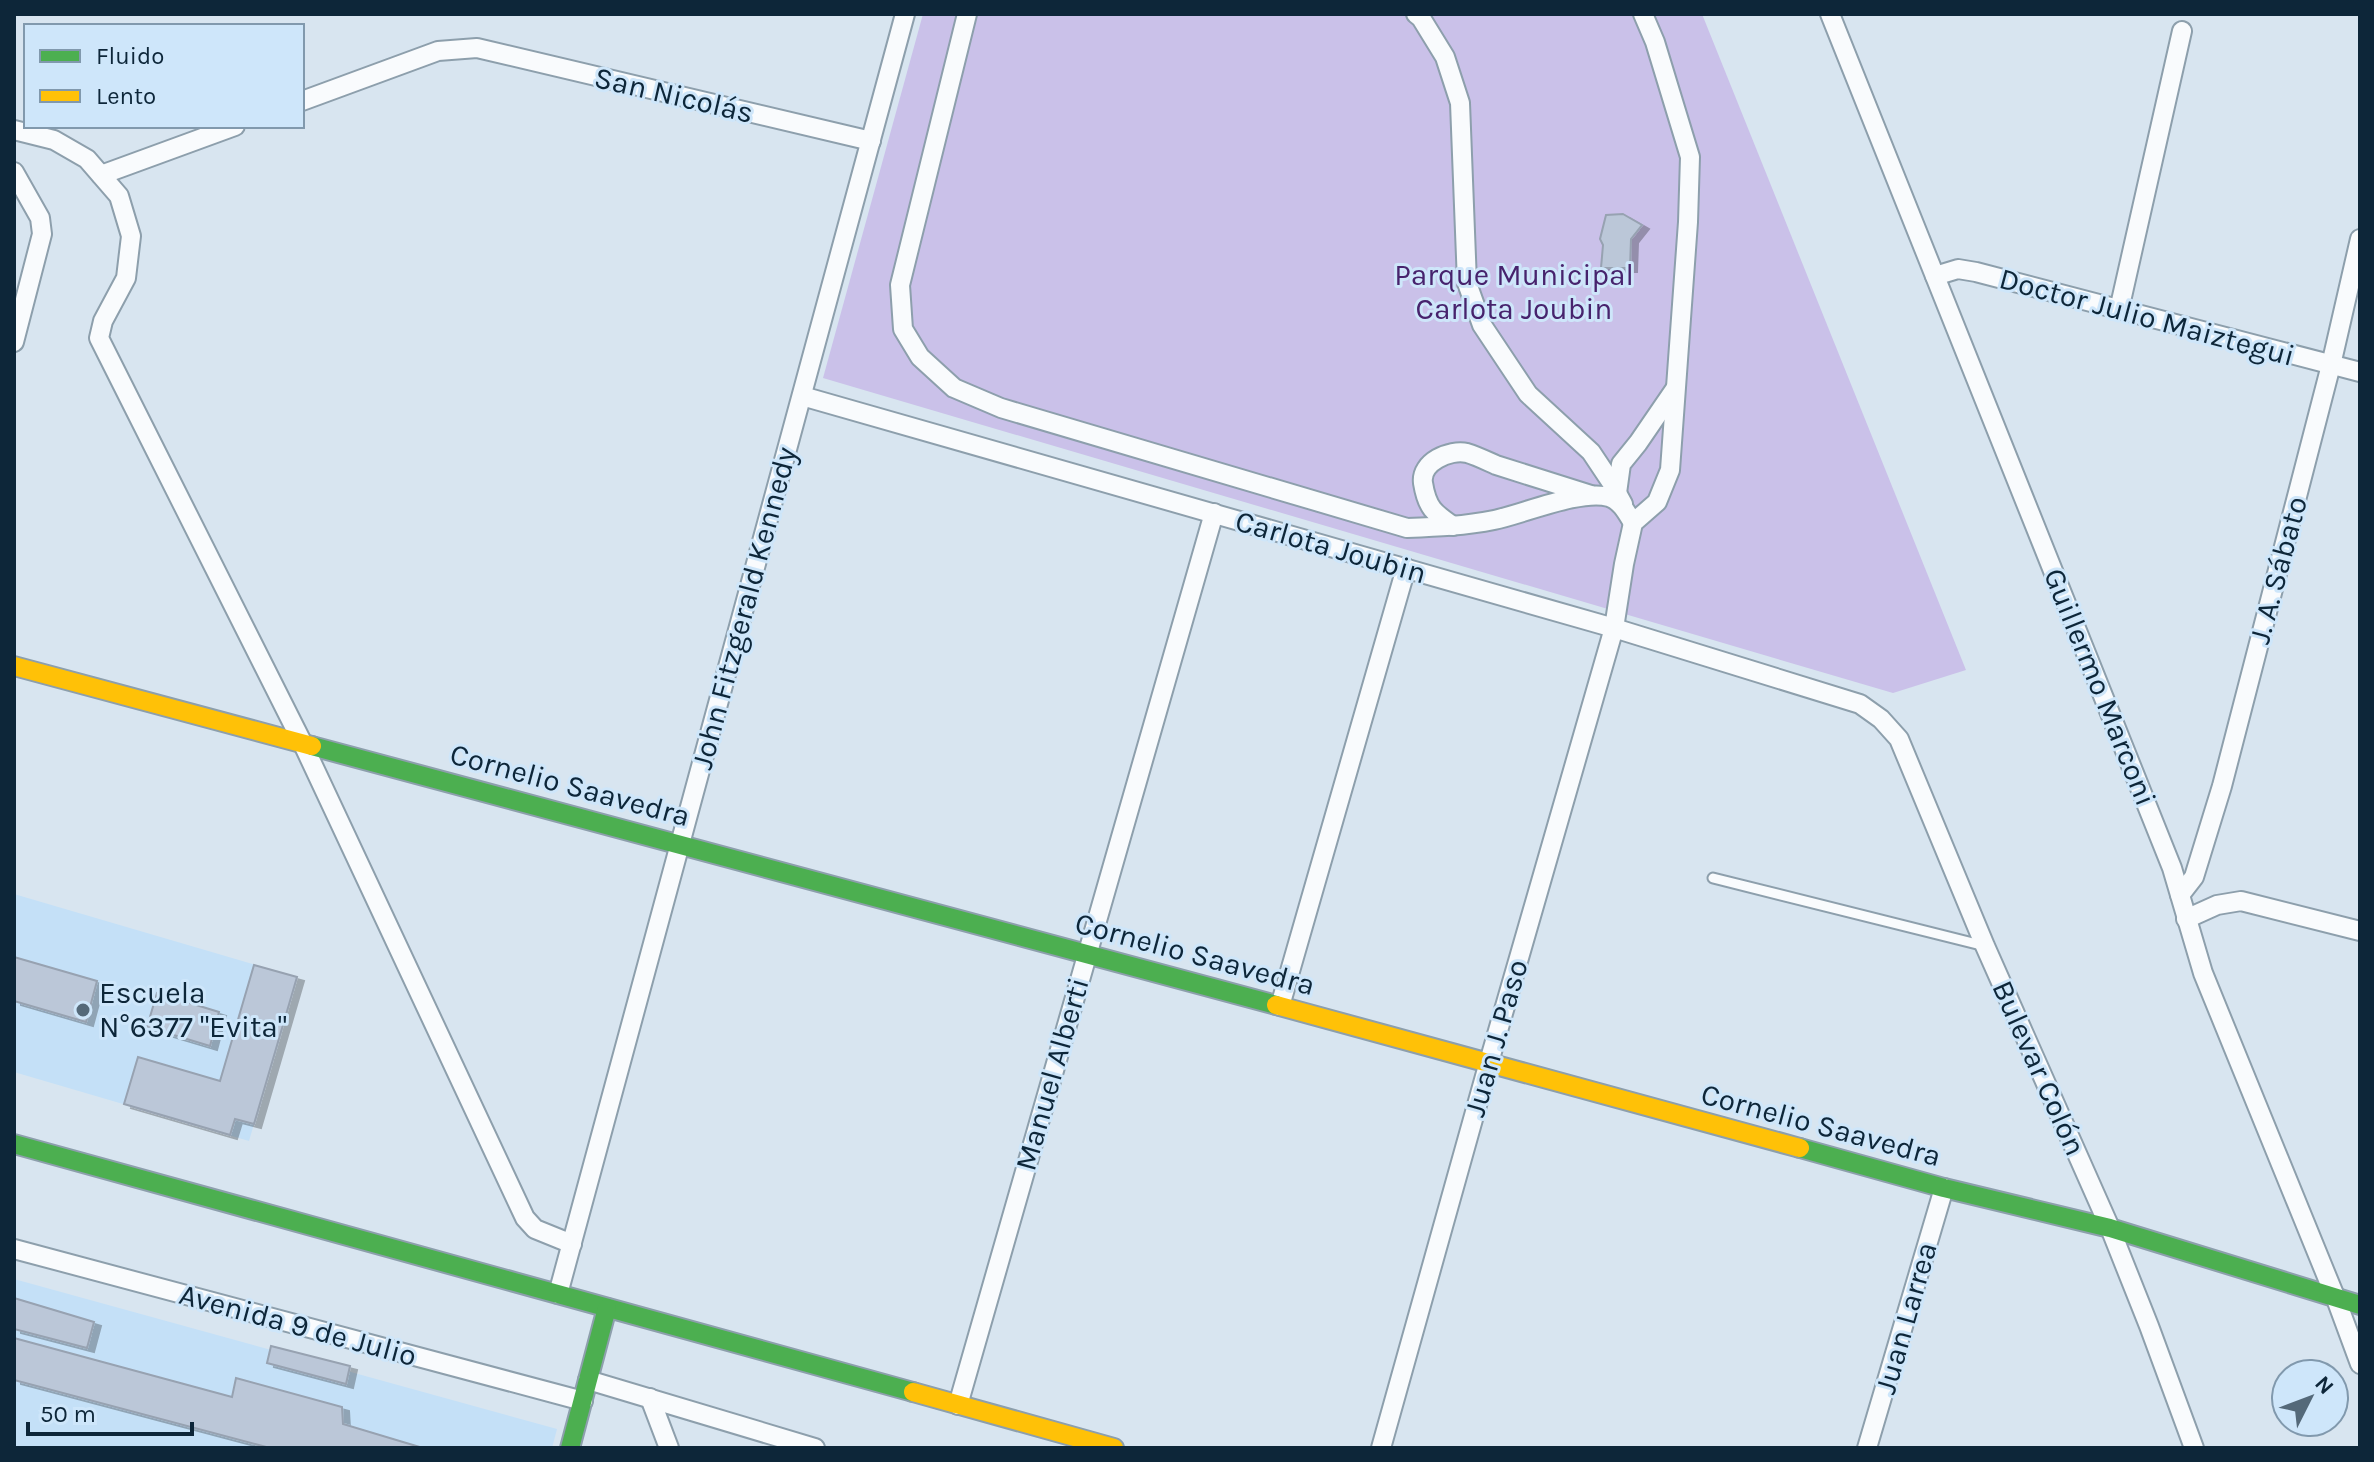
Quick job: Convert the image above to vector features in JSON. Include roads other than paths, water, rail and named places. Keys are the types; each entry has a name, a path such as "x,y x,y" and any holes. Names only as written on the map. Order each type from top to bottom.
{"main road":[{"name":"Cornelio Saavedra","path":"14,666 1489,1062 1944,1188 2110,1228 2360,1305"},
{"path":"14,1144 1114,1448"},
{"path":"570,1448 607,1308"}],"street":[{"name":"John Fitzgerald Kennedy","path":"558,1294 905,14"},
{"path":"967,14 900,285 903,329 920,357 954,388 1001,408 1407,528 1495,520 1593,495"},
{"path":"1416,14 1445,57 1460,103 1467,283 1482,325 1528,394 1591,452 1625,508"},
{"path":"1453,526 1433,512 1425,496 1422,476 1429,464 1444,456 1465,452 1593,495 1611,497 1625,508 1657,502 1670,470 1690,157 1655,42 1643,14"},
{"name":"Guillermo Marconi","path":"1830,14 2172,868 2203,973 2360,1364"},
{"path":"2119,310 2182,31"},
{"name":"San Nicolás","path":"304,100 438,51 477,48 871,141"},
{"path":"101,175 230,128"},
{"path":"14,130 54,140 87,159 119,196 131,236 126,278 103,321 99,338 302,742 525,1218 535,1229 572,1244"},
{"path":"14,342 42,234 40,218 15,177"},
{"name":"J. A. Sábato","path":"2180,895 2194,877 2222,786 2331,365 2360,239"},
{"name":"Doctor Julio Maiztegui","path":"1935,276 1958,269 2360,372"},
{"name":"Juan J. Paso","path":"1381,1448 1614,628 1624,564 1625,508 1621,464 1677,387"},
{"name":"Carlota Joubin","path":"802,396 1614,628 1860,704"},
{"name":"Manuel Alberti","path":"958,1405 1214,513"},
{"path":"1280,1006 1406,568"},
{"name":"Bulevar Colón","path":"1860,704 1881,719 1899,739 1985,946 2110,1228 2194,1448"},
{"path":"2186,919 2217,905 2241,901 2360,931"},
{"name":"Juan Larrea","path":"1867,1448 1944,1188"},
{"name":"Avenida 9 de Julio","path":"14,1249 583,1401"},
{"path":"588,1380 815,1448"},
{"path":"650,1398 669,1448"}],"lane":[{"path":"1713,878 1985,946"}],"place":[{"name":"Escuela N°6377 \"Evita\"","path":"83,1010"}],"park label":[{"name":"Parque Municipal Carlota Joubin","path":"1514,292"}]}
